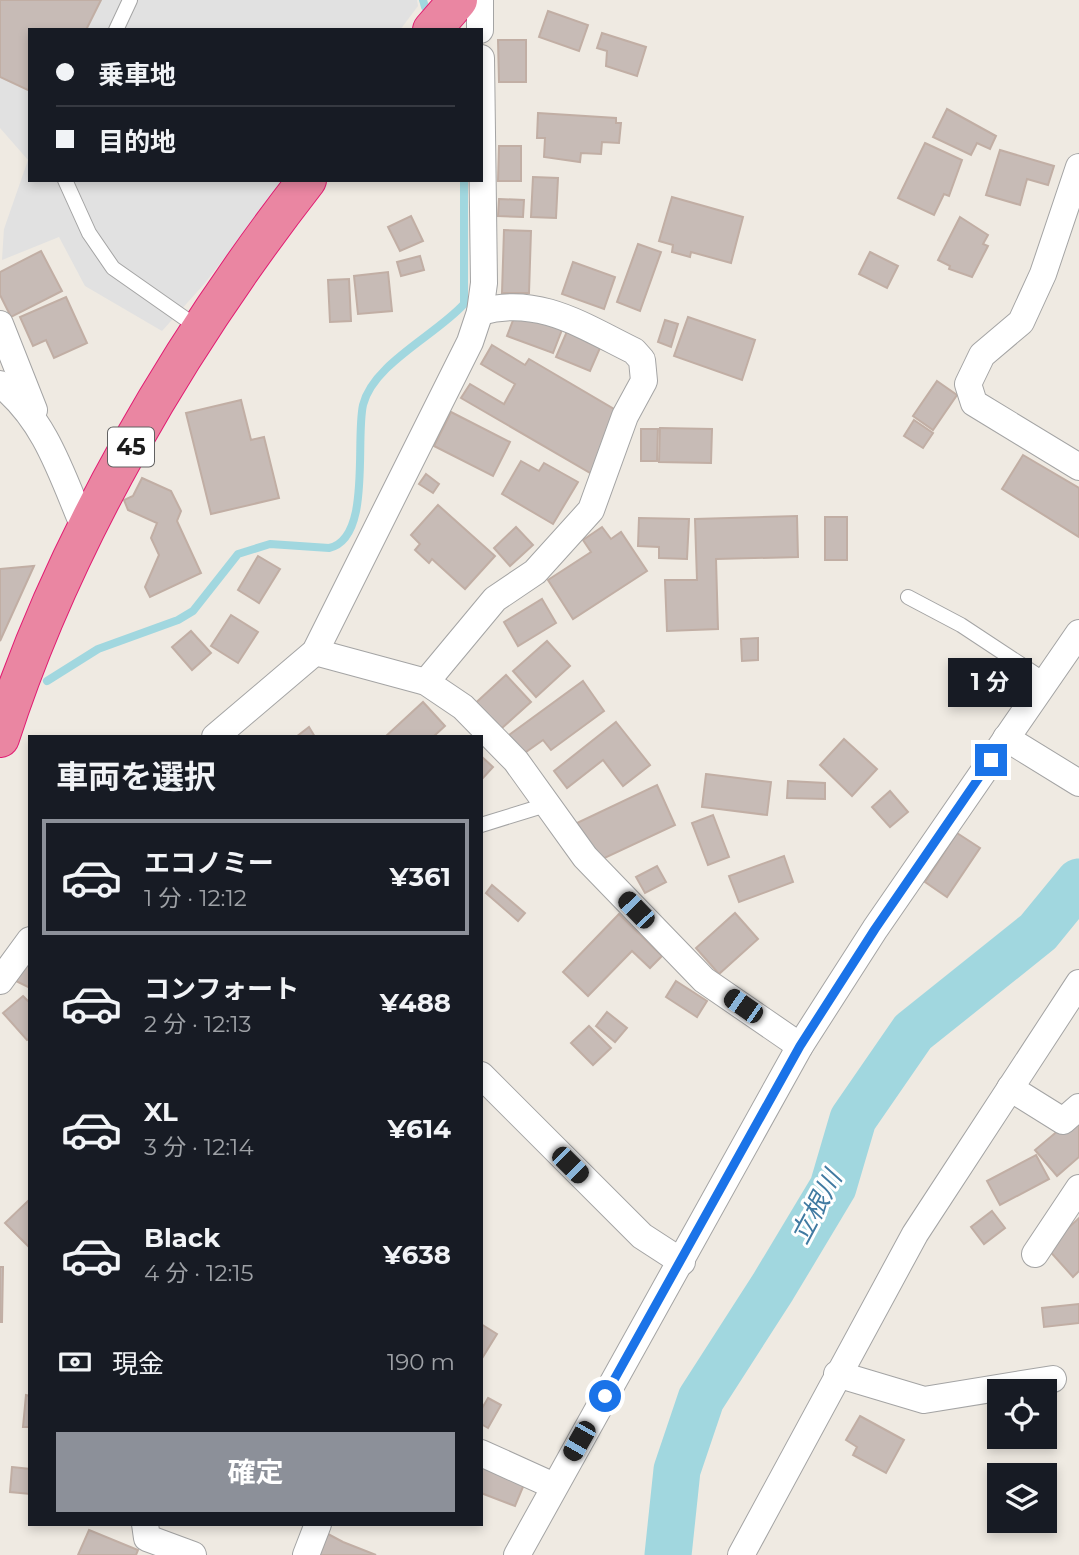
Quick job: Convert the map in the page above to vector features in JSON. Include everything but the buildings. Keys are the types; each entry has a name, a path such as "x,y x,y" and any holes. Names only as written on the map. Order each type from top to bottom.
{"highway":[{"path":"434,28 458,0"},
{"name":"45","path":"0,738 47,618 110,485 180,361 306,182"}],"street":[{"path":"480,0 480,28"},
{"path":"1079,167 1043,274 1021,322 982,355 968,384 974,403 1079,467"},
{"path":"217,735 316,652 470,342 480,312 484,283 483,182"},
{"path":"426,682 495,599 535,572 591,510 625,416 646,372 642,360 634,351 554,311 527,306 502,306 480,312"},
{"path":"0,324 86,532"},
{"path":"0,384 16,397 40,425"},
{"path":"517,1555 800,1046 875,929 1079,633"},
{"path":"316,652 426,682 472,716 516,761 585,857 704,980 800,1046"},
{"path":"1006,738 1079,783"},
{"path":"0,981 28,943"},
{"path":"741,1555 915,1234 1079,983"},
{"path":"483,1077 642,1236 681,1262"},
{"path":"1010,1088 1063,1121 1079,1107"},
{"path":"1035,1254 1079,1188"},
{"path":"837,1374 924,1400 987,1390"},
{"path":"483,1454 554,1486"},
{"path":"145,1526 147,1538 193,1555"},
{"path":"306,1555 317,1526"}],"lane":[{"path":"117,28 130,0"},
{"path":"66,182 89,233 113,268 201,330"},
{"path":"908,597 961,625 1046,681"},
{"path":"483,824 549,804"}],"shaded area":[{"path":"101,0 417,0 418,6 402,28 87,28"},
{"path":"0,77 28,90 28,160 0,128"},
{"path":"28,160 28,182 282,182 205,283 162,331 85,286 59,237 2,260 4,229"}],"waterway":[{"path":"423,0 425,7"},
{"path":"47,681 98,649 178,620 193,611 238,554 270,544 329,548 342,541 351,527 357,508 361,421 369,390 392,363 464,304 464,182"},
{"name":"立根川","path":"668,1555 677,1470 701,1399 833,1187 853,1119 913,1032 1038,932 1079,882"}],"route":[{"path":"605,1396 800,1046 875,929 991,760"}]}
